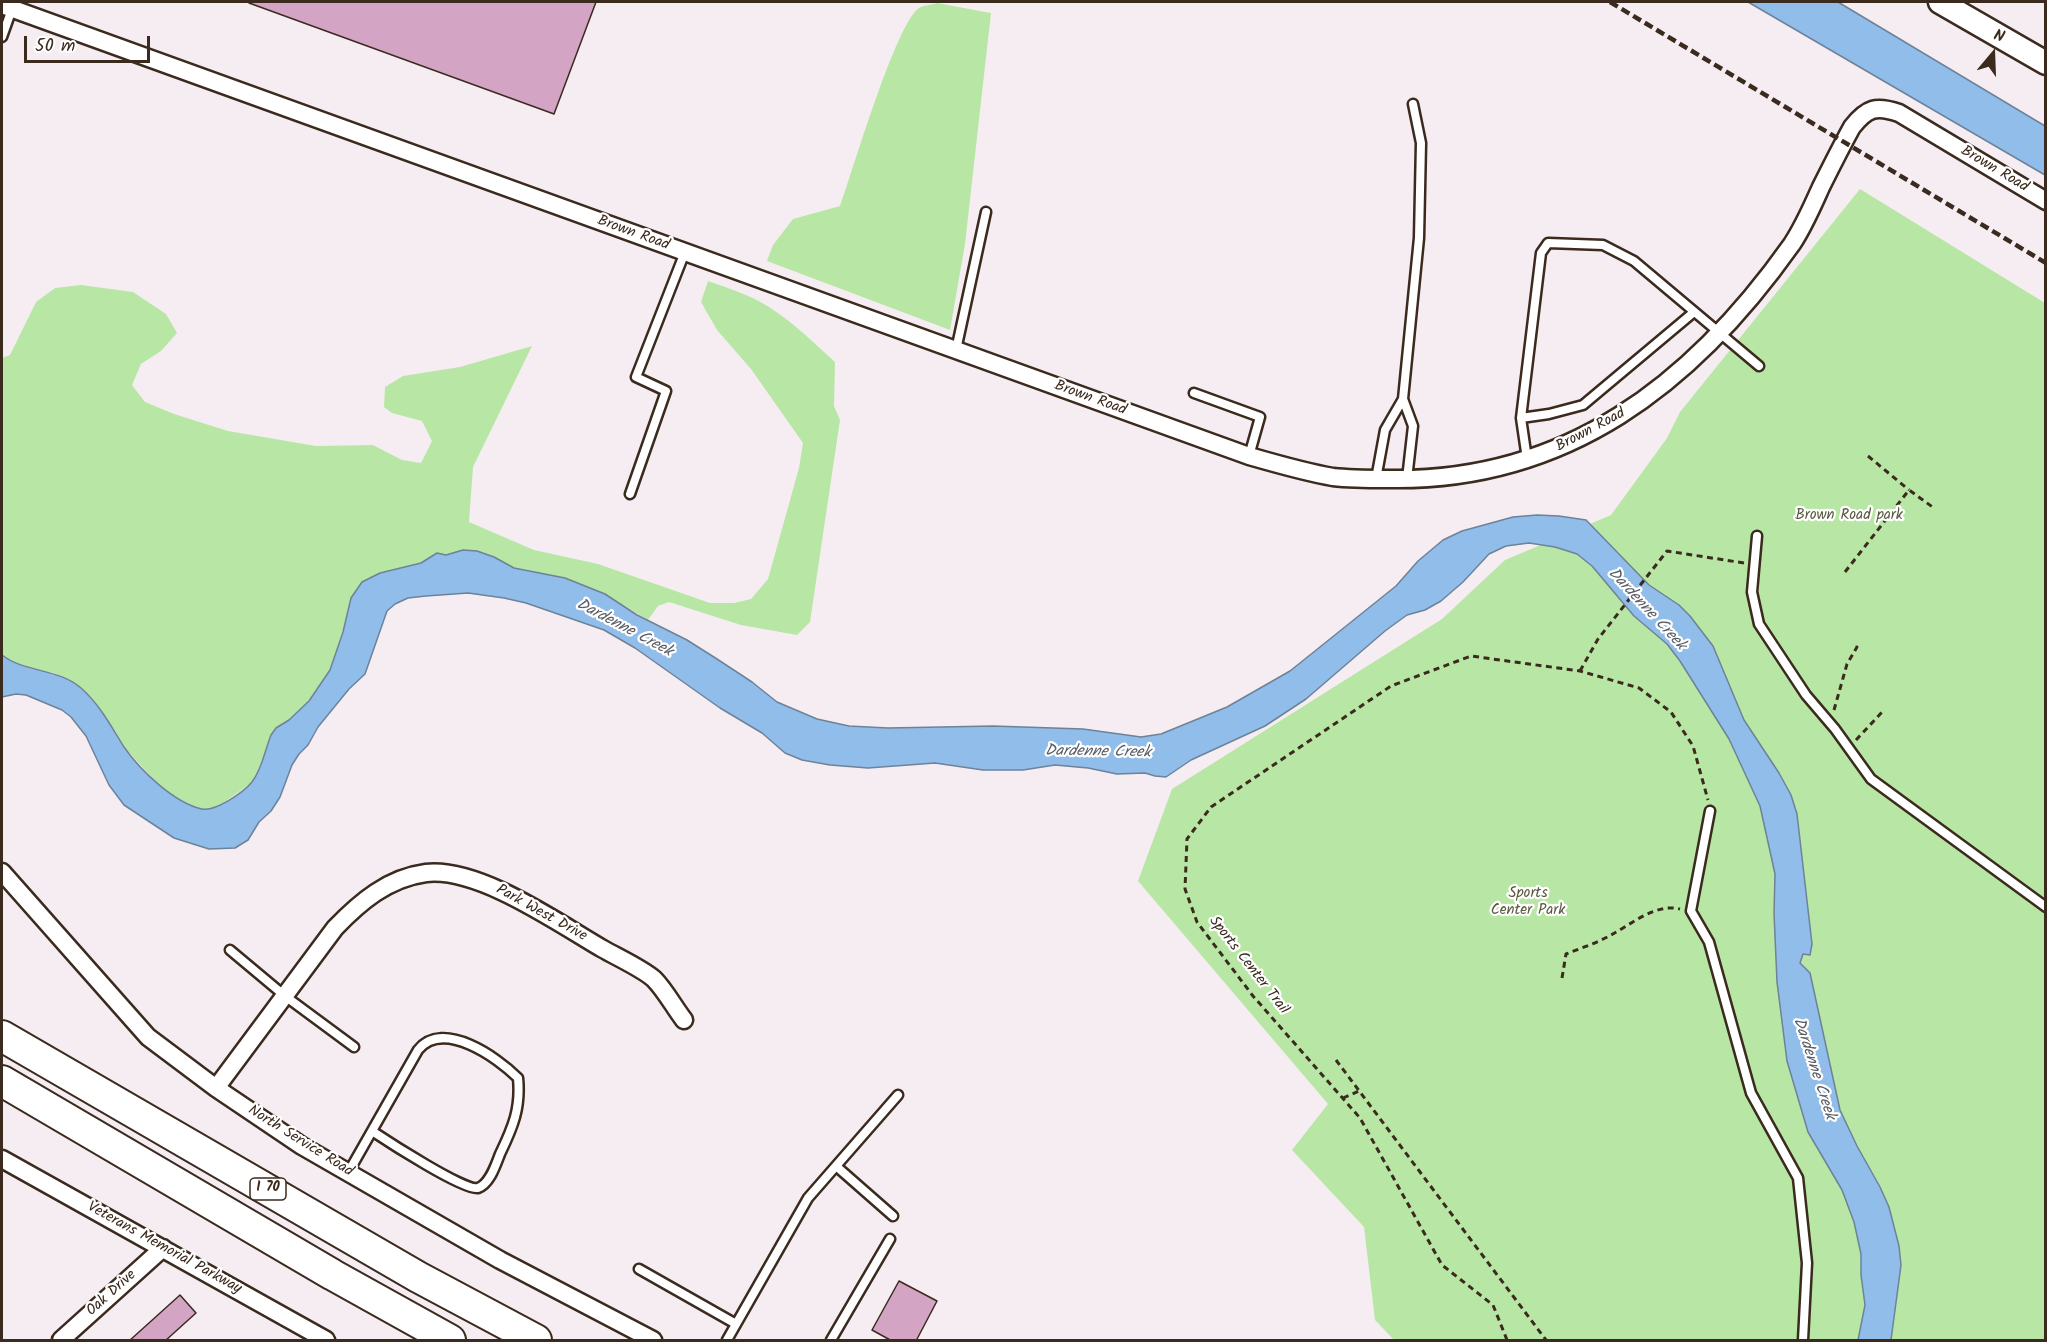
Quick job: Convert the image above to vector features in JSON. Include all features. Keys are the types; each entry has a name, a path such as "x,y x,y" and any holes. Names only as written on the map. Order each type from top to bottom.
{"highway":[{"name":"I 70","path":"2,1036 408,1271 536,1341"},
{"path":"2,1082 450,1341"}],"main road":[{"path":"1940,2 2046,63"}],"street":[{"name":"Brown Road","path":"7,7 1249,456 1334,477 1407,480 1450,477 1490,469 1558,449 1601,428 1641,403 1678,373 1748,302 1793,242 1852,127 1860,116 1871,109 1885,108 1899,113 2046,201"},
{"name":"North Service Road","path":"2,872 141,1030 170,1055 302,1146 500,1260 653,1341"},
{"name":"Park West Drive","path":"216,1088 335,928 355,907 378,890 402,878 428,873 459,876 500,890 653,979 684,1020"},
{"name":"Veterans Memorial Parkway","path":"2,1159 326,1341"},
{"name":"Oak Drive","path":"61,1341 163,1248"}],"lane":[{"path":"2,37 7,7"},
{"path":"1376,479 1385,430 1403,399 1419,238 1421,143 1413,104"},
{"path":"956,351 986,212"},
{"path":"1527,459 1521,418 1541,253 1548,243 1603,245 1634,261 1759,366"},
{"path":"630,494 666,391 636,377 685,252"},
{"path":"1521,418 1583,405 1694,312"},
{"path":"1194,393 1260,417 1249,456"},
{"path":"1403,399 1413,426 1407,480"},
{"path":"1758,536 1752,592 1759,624 1806,695 1871,779 2046,907"},
{"path":"1710,811 1691,911 1709,942 1752,1093 1798,1178 1807,1263 1803,1341"},
{"path":"230,950 285,996 354,1047"},
{"path":"348,1173 418,1050 425,1042 443,1037 456,1040 488,1055 518,1078 520,1096 513,1127 490,1175 484,1184 477,1188 469,1188 454,1180 372,1131"},
{"path":"727,1341 808,1198 898,1095"},
{"path":"836,1166 893,1216"},
{"path":"831,1341 890,1239"},
{"path":"639,1269 736,1324"}],"path":[{"path":"1868,456 1934,508"},
{"path":"1845,572 1909,490"},
{"path":"1580,671 1598,639 1667,551 1754,565"},
{"path":"1830,724 1847,664 1857,647 1854,647"},
{"name":"Sports Center Trail","path":"1506,1341 1493,1305 1442,1265 1360,1118 1253,996 1197,922 1185,889 1187,839 1211,807 1390,686 1471,656 1580,671 1639,688 1671,712 1693,746 1706,788 1710,811"},
{"path":"1849,748 1884,710"},
{"path":"1562,978 1566,954 1611,935 1628,924 1668,906 1691,911"},
{"path":"1336,1060 1546,1341"},
{"path":"1343,1098 1359,1091"}],"green space":[{"path":"937,3 991,13 965,244 950,330 767,261 773,245 793,219 840,206 875,100 909,19 919,8"},
{"path":"1860,189 2045,303 2045,1340 1394,1340 1375,1320 1364,1227 1292,1150 1328,1104 1138,881 1172,789 1442,619 1505,560 1611,515 1667,438 1680,412"},
{"path":"708,281 747,295 769,307 795,326 835,362 834,406 840,420 810,622 797,635 741,625 669,602 658,606 648,620 605,594 565,578 526,572 494,557 455,552 446,555 437,553 421,563 380,573 347,617 330,670 321,685 309,701 289,720 276,728 252,783 214,809 203,810 175,798 155,781 125,748 115,730 66,678 28,668 9,661 2,655 2,358 10,355 36,302 55,288 81,285 133,292 166,314 177,333 161,351 141,364 132,385 145,402 228,431 316,446 373,445 402,460 421,463 432,441 422,421 392,413 384,407 385,387 403,376 460,367 532,346 473,467 469,522 534,550 598,564 710,603 734,603 751,599 768,579 799,468 803,443 751,369 717,330 701,302"}],"water":[{"path":"1748,2 1838,2 2045,126 2045,175"},
{"name":"Dardenne Creek","path":"1537,515 1586,520 1649,585 1679,605 1690,616 1713,646 1744,720 1791,795 1797,814 1812,944 1810,955 1803,954 1800,963 1810,973 1840,1110 1889,1207 1899,1246 1901,1265 1891,1340 1858,1340 1865,1305 1861,1254 1854,1222 1842,1190 1808,1132 1787,1061 1777,982 1775,874 1760,806 1729,739 1680,661 1667,644 1634,616 1592,566 1577,554 1555,547 1529,543 1506,546 1489,554 1463,582 1441,601 1425,610 1407,615 1306,699 1265,726 1191,760 1166,777 1145,773 1117,774 1055,765 1023,770 983,770 935,763 868,768 802,760 785,753 762,733 720,708 635,648 604,630 526,603 504,598 468,593 426,596 408,598 387,611 365,674 349,689 318,727 308,745 292,765 280,797 271,811 259,822 248,840 235,848 209,849 174,838 124,805 109,785 86,736 71,717 62,710 26,695 16,694 2,697 2,655 21,665 72,682 94,701 124,747 148,775 180,800 191,806 208,809 236,796 252,782 261,765 271,735 276,728 289,720 309,701 330,670 343,632 351,598 362,582 380,573 421,563 437,553 446,555 463,550 477,551 494,557 514,568 565,578 605,594 637,615 687,640 752,682 777,702 817,719 849,726 888,728 993,726 1083,729 1141,737 1161,734 1227,707 1290,671 1396,586 1418,561 1443,540 1462,531 1513,517"}],"building":[{"path":"250,2 596,2 554,114"},
{"path":"899,1281 937,1301 916,1341 892,1341 872,1330"},
{"path":"180,1295 196,1313 165,1341 129,1341"}],"railway":[{"path":"1610,2 2046,263"}],"park label":[{"name":"Brown Road park","path":"1849,516"},
{"name":"Sports Center Park","path":"1528,902"}]}
